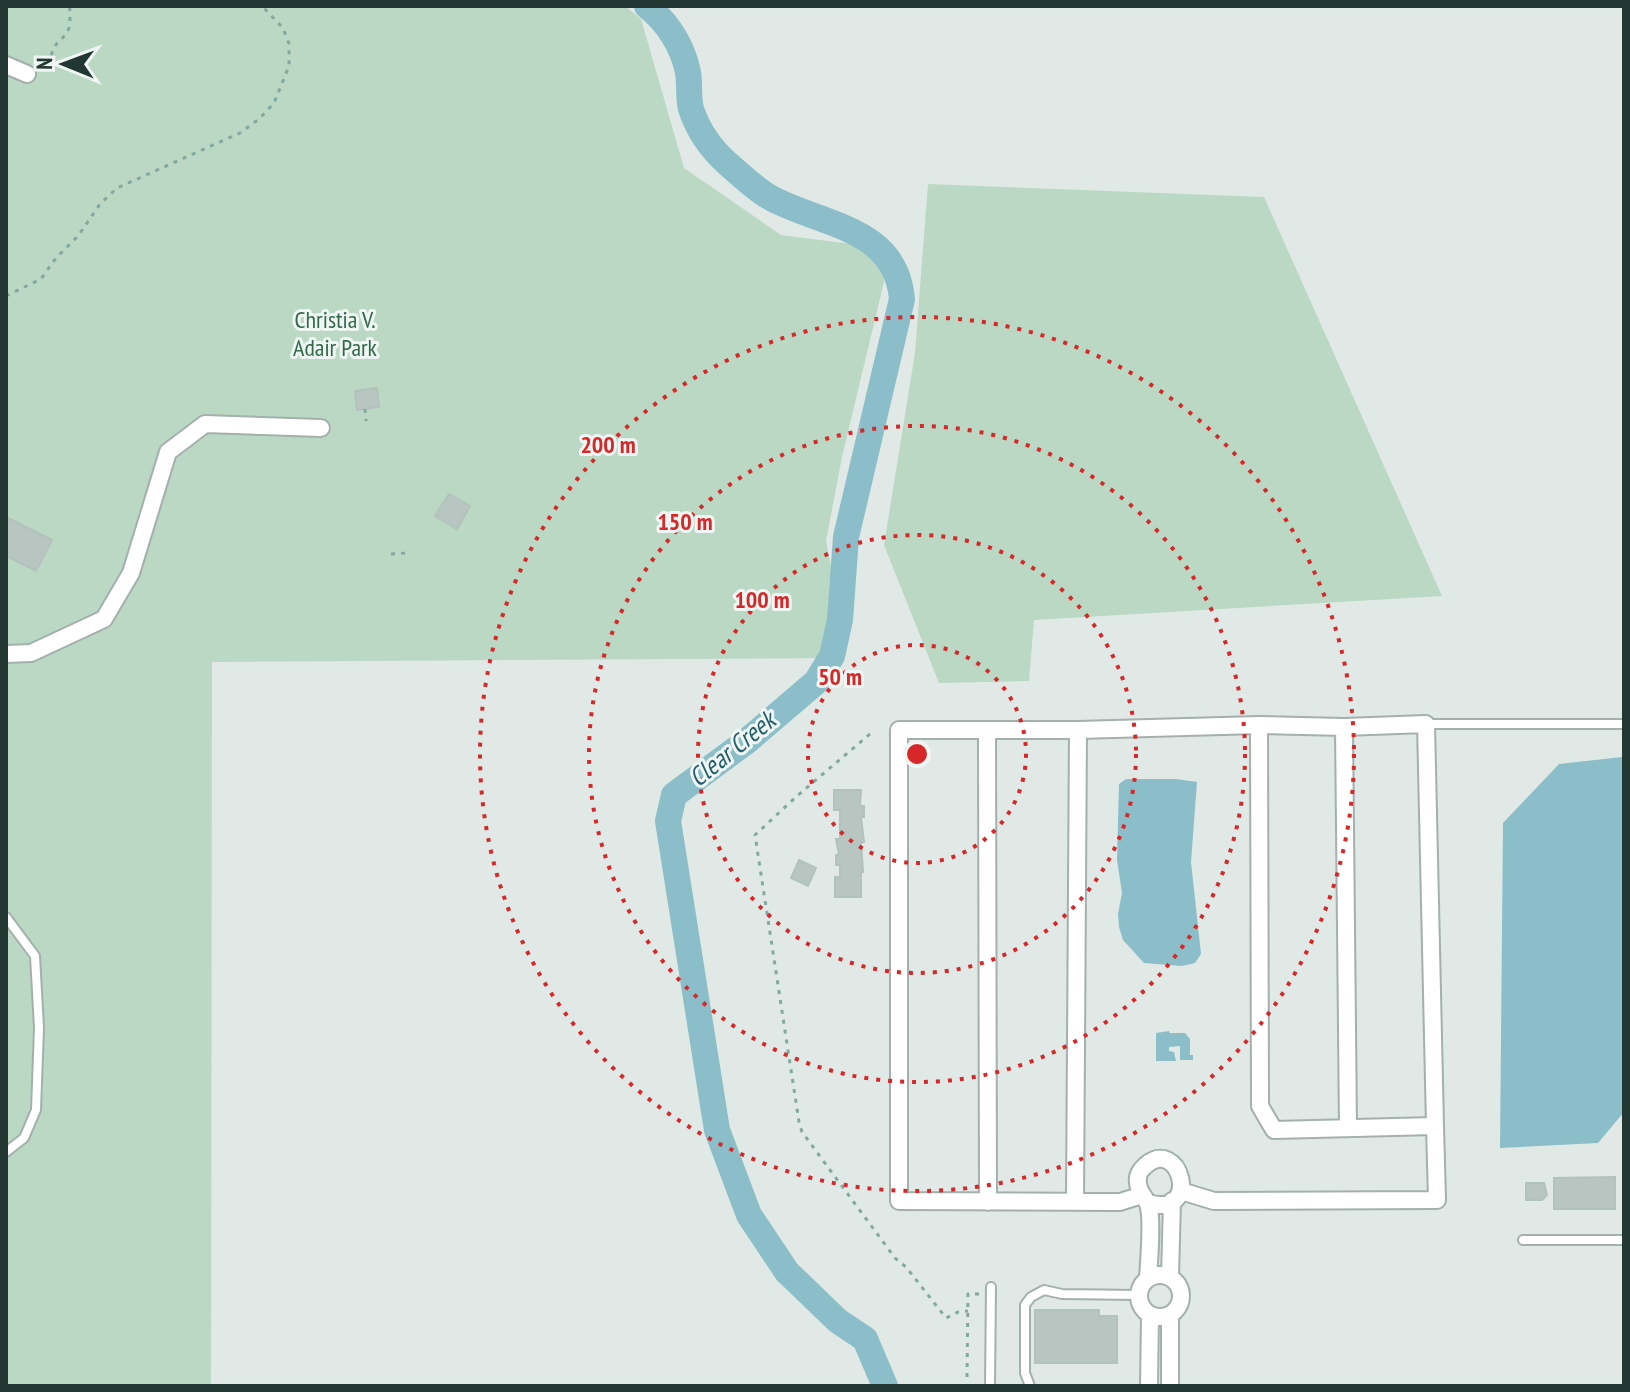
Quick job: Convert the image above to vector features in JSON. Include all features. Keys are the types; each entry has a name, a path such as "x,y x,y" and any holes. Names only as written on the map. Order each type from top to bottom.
{"street":[{"path":"6,65 27,74"},
{"path":"6,654 31,653 104,619 131,573 168,452 205,424 321,428"},
{"path":"1426,724 1437,1200 1214,1201 1176,1196 1162,1205 1145,1199 1120,1202 899,1201 899,730 1078,730 1259,725 1344,727 1426,724"},
{"path":"1259,725 1260,1106 1274,1130 1435,1126"},
{"path":"1344,727 1348,1128"},
{"path":"987,730 988,1202"},
{"path":"1075,1202 1078,730"},
{"path":"1148,1278 1170,1277 1179,1287 1178,1308 1170,1315 1161,1318 1150,1315 1143,1310 1139,1295 1148,1278 1145,1199 1139,1191 1138,1176 1147,1164 1154,1161 1175,1165 1182,1178 1176,1196 1170,1277"},
{"path":"1149,1386 1150,1315"},
{"path":"1170,1315 1170,1386"}],"lane":[{"path":"1426,724 1624,724"},
{"path":"6,917 35,956 39,1028 36,1110 24,1138 6,1152"},
{"path":"1523,1240 1624,1240"},
{"path":"990,1386 991,1287"},
{"path":"1030,1386 1025,1373 1025,1305 1031,1297 1044,1290 1062,1294 1139,1295"}],"path":[{"path":"27,74 43,65 51,65 51,54 57,41 69,28 70,6"},
{"path":"6,296 41,279 78,236 100,204 117,188 240,133 274,103 289,66 289,44 283,28 262,6"},
{"path":"365,409 366,421"},
{"path":"391,554 407,553"},
{"path":"870,734 755,835 800,1127 895,1258 946,1318 968,1311"},
{"path":"967,1377 968,1294 981,1294"}],"green space":[{"name":"Christia V. Adair Park","path":"6,6 625,6 641,19 684,168 781,235 859,245 888,265 842,457 826,541 837,596 828,658 212,662 211,1386 6,1386"},
{"path":"928,184 1264,197 1442,596 1034,620 1029,681 939,683 884,545 915,353"}],"water":[{"path":"1622,757 1624,1112 1598,1143 1500,1148 1503,823 1559,764"},
{"path":"1126,779 1197,782 1191,862 1201,954 1195,963 1182,966 1144,963 1123,940 1118,914 1122,893 1117,860 1119,784"},
{"path":"1156,1033 1185,1033 1190,1039 1193,1060 1180,1060 1180,1046 1169,1047 1176,1061 1156,1061"}],"building":[{"path":"377,388 379,407 357,410 355,391"},
{"path":"449,494 470,506 457,529 435,516"},
{"path":"6,517 52,540 36,571 6,556"},
{"path":"834,790 861,790 864,842 861,842 861,897 835,897 835,877 840,877 840,865 836,865 836,855 839,855 836,839 840,839 840,810 834,810"},
{"path":"799,860 816,868 808,886 791,878"},
{"path":"1615,1177 1615,1209 1554,1209 1554,1178"},
{"path":"1526,1183 1544,1183 1547,1195 1542,1200 1526,1200"},
{"path":"1035,1310 1099,1310 1099,1316 1117,1316 1117,1363 1035,1363"}],"waterway":[{"name":"Clear Creek","path":"647,6 668,27 678,44 688,72 691,109 701,132 716,152 771,198 834,223 872,243 886,257 897,275 902,299 846,537 840,620 832,656 816,682 747,741 674,795 668,821 717,1130 749,1215 787,1272 838,1321 865,1339 885,1386"}]}
